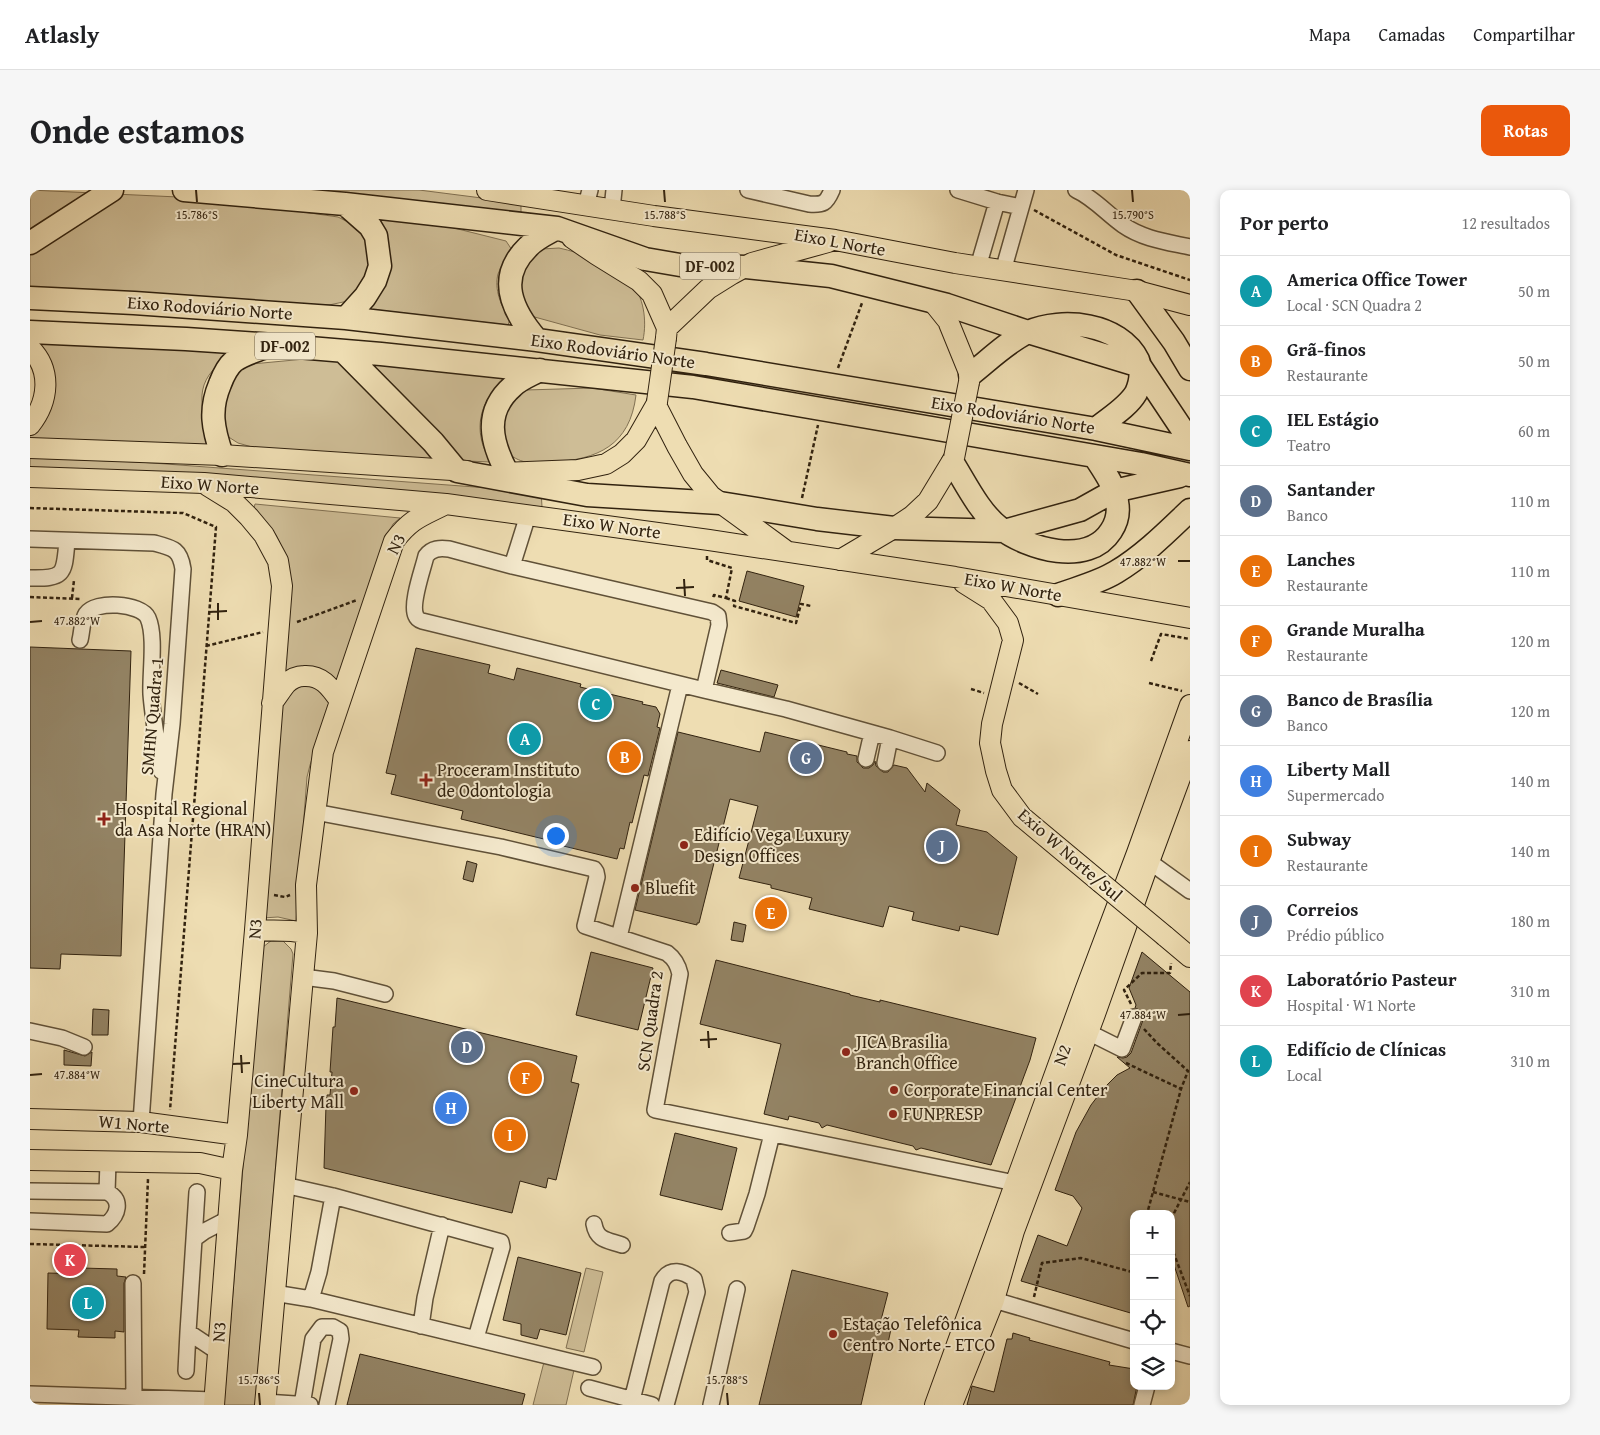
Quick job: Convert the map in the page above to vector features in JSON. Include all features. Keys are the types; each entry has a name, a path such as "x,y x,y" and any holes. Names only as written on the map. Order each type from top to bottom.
{"highway":[{"path":"30,243 112,190"},
{"name":"DF-002","path":"184,190 345,204 558,228 645,259 680,265 746,266 831,276 932,301 1028,332"},
{"path":"345,204 370,226 376,236 380,266 375,281 365,297 346,318"},
{"path":"537,340 524,325 517,312 510,292 510,276 516,259 529,245 558,228"},
{"path":"1137,291 1174,342 1190,368"},
{"name":"Eixo Rodoviário Norte","path":"30,298 134,303 346,318 537,340 706,364 1096,429 1190,448"},
{"path":"969,379 1011,343 1028,332 1057,325 1078,325 1098,328 1115,335 1134,352 1140,366 1190,441"},
{"name":"Eixo Rodoviário Norte","path":"30,332 274,345 540,370 693,387 1141,464 1188,475"},
{"path":"222,455 215,435 212,418 215,396 225,372 245,354 274,345"},
{"path":"344,352 433,442 457,470"},
{"path":"1096,429 1129,402 1136,392 1140,382 1140,366"},
{"path":"508,474 494,442 492,426 494,411 503,396 514,384 540,370"},
{"path":"954,461 988,518 1004,531 1023,542 1043,549 1065,552 1096,546 1107,538 1115,526 1118,515 1114,491 1095,457"},
{"name":"Eixo Rodoviário Norte","path":"457,470 587,495 720,503 817,519 894,528 1004,531 1080,510 1114,491 1188,475"},
{"path":"1058,594 1094,583 1133,561 1190,510"}],"main road":[{"name":"Eixo L Norte","path":"487,190 613,200 978,267 1137,291 1190,305"},
{"path":"558,228 597,255 639,280 652,294 666,333 657,403 677,446 693,474 711,496 788,552"},
{"path":"666,333 708,289 746,266 835,240"},
{"path":"840,560 912,516 928,501 954,461 969,379 948,320 932,301"},
{"path":"30,348 41,363 46,375 44,399 38,414 30,425"},
{"name":"Eixo W Norte","path":"30,448 222,455 508,474 578,470 606,464 622,454 636,440 657,403"},
{"name":"Eixo W Norte","path":"30,477 204,483 446,504 709,540 956,577 1184,617"},
{"name":"N3","path":"204,483 234,502 249,516 264,535 278,561 282,586 255,930 237,1135 232,1170 214,1403"},
{"name":"N3","path":"265,1403 307,933 306,885 324,752 394,541 414,519 446,504"},
{"name":"Exio W Norte/Sul","path":"956,577 991,600 1008,623 1013,640 992,724 990,743 1002,790 1022,817 1165,936 1181,956"},
{"path":"272,703 288,682 297,676 310,676 321,679 330,687 340,701"},
{"name":"N2","path":"935,1405 1015,1183 1086,1019 1143,857 1185,698"},
{"name":"N2","path":"952,1405 994,1300 1014,1232 1079,1053 1088,1001 1085,991 1190,751"},
{"path":"255,930 307,933"},
{"name":"W1 Norte","path":"30,1119 141,1122 237,1135"},
{"path":"200,1130 200,1163"},
{"path":"1014,1232 1021,1200 1020,1190 1015,1183 1026,1176 1048,1142"},
{"name":"W1 Norte","path":"30,1160 200,1163 232,1170"},
{"path":"955,1351 970,1332 979,1309 984,1303 994,1300 988,1293 987,1283 993,1262 993,1245"}],"street":[{"path":"748,190 809,204 822,204 832,190"},
{"path":"958,190 997,202 1023,200 1003,271"},
{"path":"1076,190 1085,194 1123,225 1139,234 1159,241 1190,247"},
{"path":"978,267 997,202"},
{"path":"512,566 528,515"},
{"path":"30,539 67,541 65,566 62,571 53,577 30,578"},
{"name":"SMHN Quadra 1","path":"67,541 154,544 170,547 177,552 183,569 172,724 164,794 141,1122"},
{"path":"704,690 720,621 718,616 712,612 512,566 449,549 441,548 429,552 426,556 414,600 415,616 422,621 680,685 786,709 872,732 937,753"},
{"path":"80,640 85,615 98,606 128,606 146,614 152,633 151,694 164,794"},
{"path":"619,937 680,685"},
{"path":"155,724 172,724"},
{"path":"866,759 872,732"},
{"path":"885,763 890,738"},
{"name":"SCN Quadra 2","path":"315,812 501,847 590,867 596,872 597,877 585,926 667,953 678,965 680,974 655,1110 1015,1183"},
{"path":"1143,857 1190,891"},
{"path":"303,976 334,981 385,994"},
{"path":"1086,1019 1122,1049 1136,1016"},
{"path":"30,1031 62,1038 84,1047"},
{"path":"730,1233 744,1231 746,1227 757,1194 772,1134"},
{"path":"108,1162 108,1192"},
{"path":"284,1185 333,1196 501,1242 476,1338"},
{"path":"30,1191 108,1192 113,1195 116,1201 117,1211 115,1217 107,1224 30,1221"},
{"path":"186,1371 197,1192"},
{"path":"311,1299 319,1272 333,1196"},
{"path":"194,1239 228,1219"},
{"path":"594,1224 599,1237 622,1245"},
{"path":"421,1326 425,1298 442,1225"},
{"path":"632,1400 662,1280 666,1274 672,1271 680,1272 694,1279 697,1292 666,1405"},
{"path":"133,1283 134,1398"},
{"path":"711,1405 737,1289"},
{"path":"274,1292 311,1299 593,1367"},
{"path":"994,1300 1130,1340"},
{"path":"265,1403 305,1405 312,1338 322,1327 333,1327 340,1331 341,1339 327,1405"},
{"path":"188,1332 218,1352"},
{"path":"1175,1352 1190,1356"},
{"path":"589,1388 652,1405"},
{"path":"1142,1405 1145,1390"},
{"path":"30,1394 214,1403"}],"path":[{"path":"1023,200 1116,255 1190,280"},
{"path":"832,385 869,286"},
{"path":"802,500 822,409"},
{"path":"709,540 707,560 732,568 726,598"},
{"path":"206,646 278,628 377,593"},
{"path":"706,610 714,595 734,601 734,606 796,623 802,604 811,606"},
{"path":"1151,662 1161,634 1190,639"},
{"path":"1017,682 1038,694"},
{"path":"1149,683 1185,698"},
{"path":"971,689 989,694"},
{"path":"259,876 264,886 274,895 285,897 294,894 306,885"},
{"path":"1148,1210 1188,1070 1157,1043 1136,1016 1124,990 1142,972 1170,973 1181,956"},
{"path":"1147,1073 1181,1090"},
{"path":"1175,1212 1190,1182"},
{"path":"1153,1192 1190,1202"},
{"path":"30,1244 145,1247"},
{"path":"1174,1255 1190,1296"},
{"path":"1033,1301 1042,1263 1081,1258 1130,1271"}],"shaded area":[{"path":"30,190 178,197 338,217 358,227 370,247 372,262 365,281 348,301 329,305 30,293"},
{"path":"277,190 419,190 521,203 521,215"},
{"path":"374,214 446,226 506,241 512,250 499,271 497,286 501,303 510,319 508,325 369,309 367,304"},
{"path":"559,248 589,258 629,280 639,294 643,309 645,325 643,340 600,335 531,316 526,312 516,274 520,265 542,249"},
{"path":"30,342 235,353 213,370 206,380 203,390 203,410 219,451 30,442 30,434 43,419"},
{"path":"305,359 511,378 495,389 482,413 480,432 484,449 491,459 490,462 310,454 252,447 238,443 227,436 222,426 228,377 241,367 252,364"},
{"path":"592,388 636,395 633,412 627,426 619,438 609,446 597,453 568,461 528,462 518,460 507,453 496,422 519,392 526,390"},
{"path":"30,458 139,462 475,487 541,490 542,507 365,491 30,469"},
{"path":"255,504 400,518 393,524 388,534 336,689 282,678 283,550 276,535 254,508"},
{"path":"293,684 317,685 329,703 307,777 296,921 278,917 262,918 279,703"},
{"path":"272,940 283,941 293,954 256,1405 224,1405 260,954 263,947"},
{"path":"586,1268 603,1272 584,1352 566,1348"},
{"path":"544,1362 574,1370 566,1405 533,1405"}],"building":[{"path":"747,571 804,586 796,617 739,601"},
{"path":"30,647 131,651 121,956 61,954 60,969 30,968"},
{"path":"416,648 490,665 488,673 514,680 517,668 581,684 580,687 643,702 642,704 656,707 660,714 657,727 660,728 648,776 644,775 624,849 620,848 617,859 461,819 463,811 391,794 396,775 386,773"},
{"path":"721,670 778,685 774,697 717,683"},
{"path":"678,732 760,752 765,732 847,752 847,754 857,756 857,762 863,768 869,768 875,761 876,766 883,772 888,772 894,765 907,768 925,792 927,783 960,810 956,825 987,832 1017,857 998,935 960,926 959,931 912,920 914,912 889,906 883,927 809,909 812,898 771,888 771,885 739,878 758,806 730,799 699,923 697,925 635,910"},
{"path":"467,861 477,864 473,882 463,879"},
{"path":"734,922 746,925 743,942 731,940"},
{"path":"591,952 653,968 638,1030 576,1015"},
{"path":"1142,952 1190,992 1190,1306 1188,1307 1175,1268 1175,1210 1130,1210 1130,1313 1021,1281 1038,1235 1067,1246 1082,1208 1073,1196 1055,1190 1076,1132 1091,1105 1117,1075 1130,1068 1117,1057 1127,1057 1131,1053 1143,1020 1142,1011 1135,1008 1136,1005 1129,988"},
{"name":"Corporate Financial Center","path":"716,960 850,995 880,1002 880,1000 1036,1038 1030,1060 991,1165 921,1148 916,1150 913,1146 827,1125 822,1128 819,1123 789,1116 788,1120 764,1114 781,1044 700,1024"},
{"path":"337,998 577,1056 571,1082 579,1084 556,1180 548,1178 546,1188 520,1181 512,1213 324,1168 326,1105 327,1095 330,1095 333,1027 335,1027"},
{"path":"93,1009 109,1010 108,1035 92,1035"},
{"path":"64,1050 85,1056 92,1052 91,1066 64,1065"},
{"path":"675,1133 737,1148 722,1210 660,1195"},
{"path":"518,1257 581,1273 566,1335 540,1329 537,1339 521,1335 521,1324 503,1320"},
{"path":"81,1268 117,1269 117,1276 126,1277 124,1283 124,1332 115,1331 115,1338 78,1337 79,1330 47,1329 48,1273 80,1274"},
{"name":"Estação Telefônica Centro Norte - ETCO","path":"792,1270 888,1293 881,1320 891,1329 888,1343 875,1344 861,1405 759,1405"},
{"path":"1013,1333 1030,1338 1029,1340 1110,1362 1109,1365 1130,1368 1130,1390 1136,1390 1133,1405 967,1405 972,1386 994,1392 1007,1339 1012,1339"},
{"path":"360,1354 525,1394 522,1405 347,1405"}],"place":[{"name":"IEL Estágio","path":"596,704"},
{"name":"America Office Tower","path":"525,739"},
{"name":"Grã-finos","path":"625,757"},
{"name":"Banco de Brasília","path":"806,758"},
{"name":"Proceram Instituto de Odontologia","path":"426,780"},
{"name":"Hospital Regional da Asa Norte (HRAN)","path":"104,819"},
{"name":"Edifício Vega Luxury Design Offices","path":"684,845"},
{"name":"Correios","path":"942,846"},
{"name":"Bluefit","path":"635,888"},
{"name":"Lanches","path":"771,913"},
{"name":"Santander","path":"467,1047"},
{"name":"JICA Brasilia Branch Office","path":"846,1052"},
{"name":"Grande Muralha","path":"526,1078"},
{"name":"Corporate Financial Center","path":"894,1090"},
{"name":"CineCultura Liberty Mall","path":"354,1091"},
{"name":"Liberty Mall","path":"451,1108"},
{"name":"FUNPRESP","path":"893,1114"},
{"name":"Subway","path":"510,1135"},
{"name":"Laboratório Pasteur","path":"70,1260"},
{"name":"Edifício de Clínicas","path":"88,1303"},
{"name":"Estação Telefônica Centro Norte - ETCO","path":"833,1334"}]}
